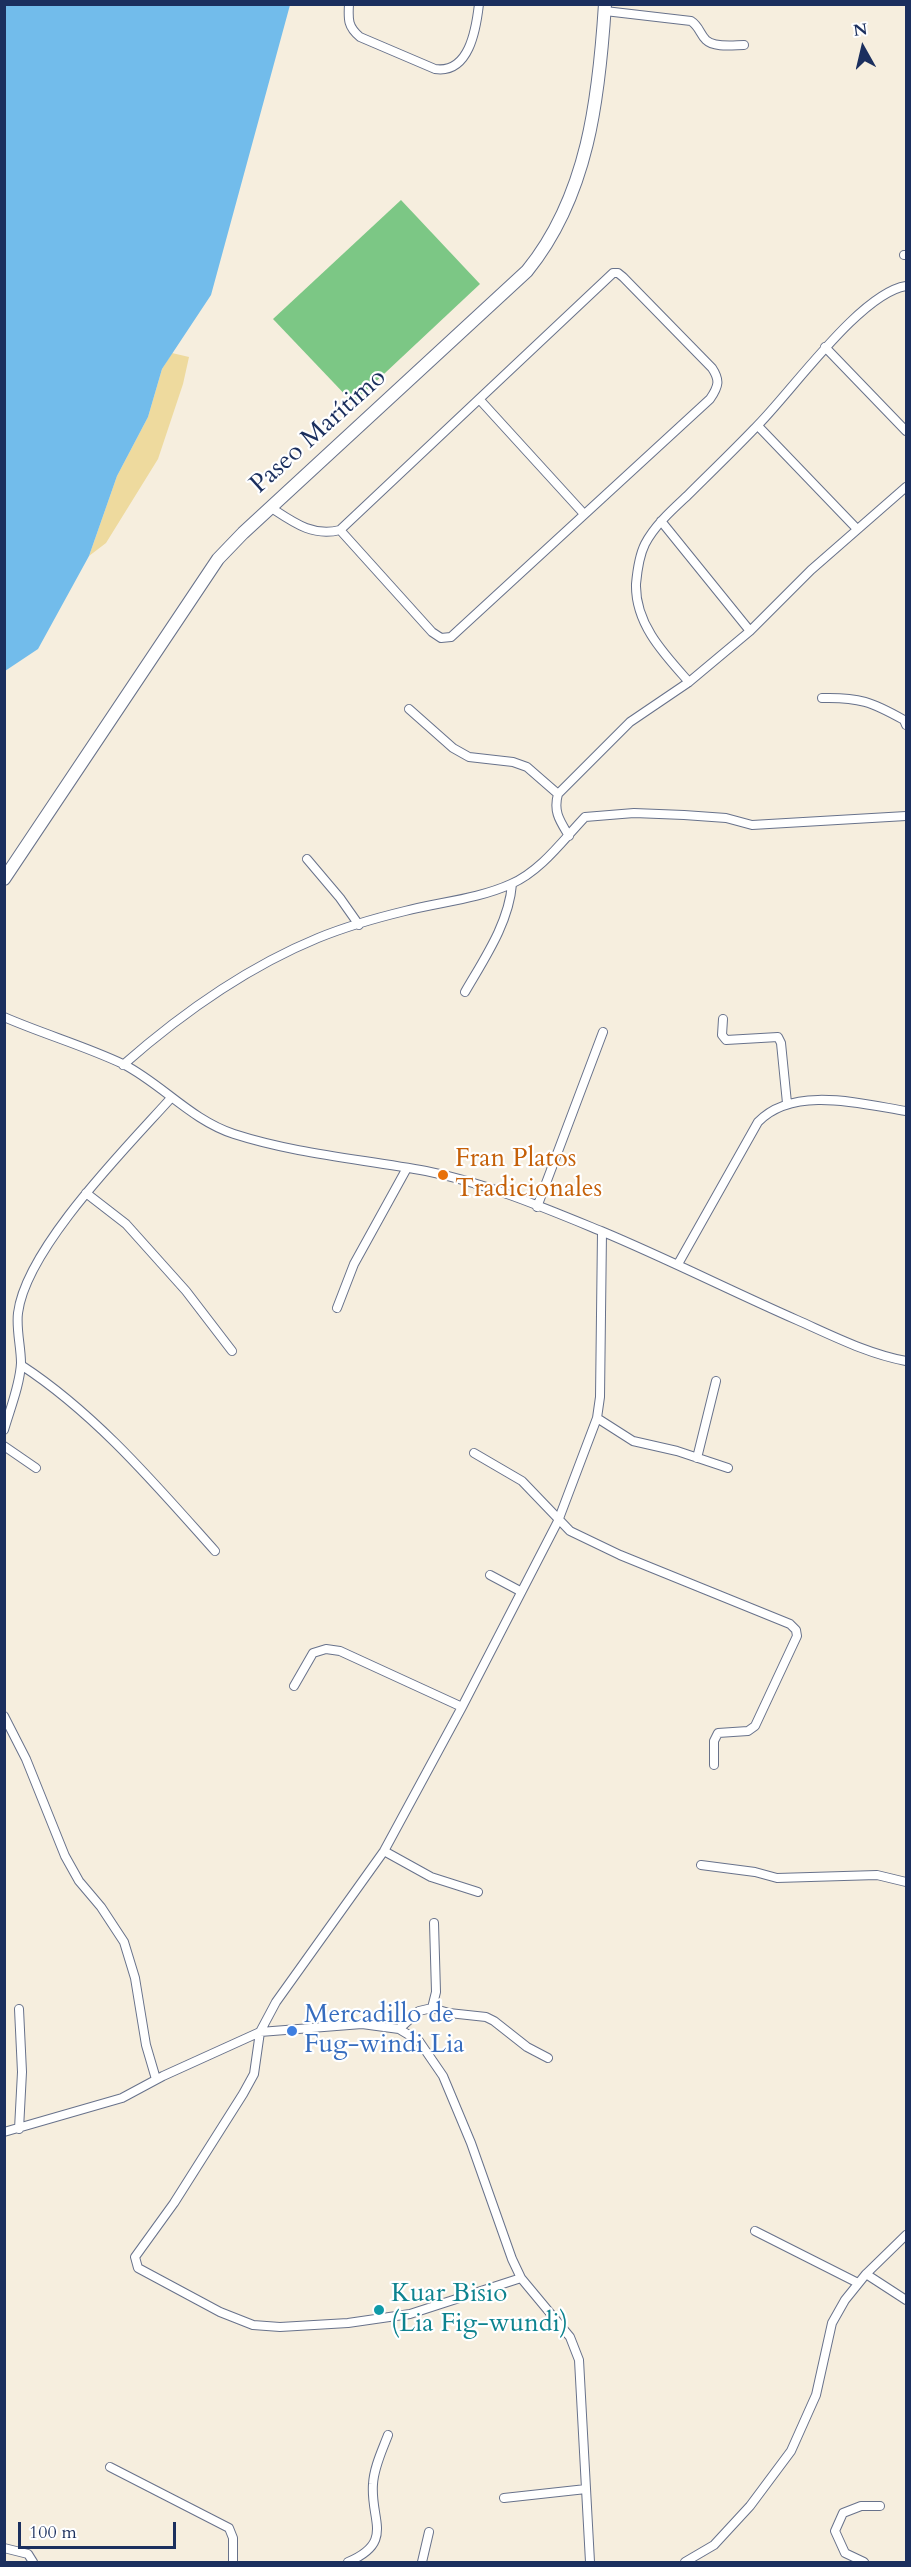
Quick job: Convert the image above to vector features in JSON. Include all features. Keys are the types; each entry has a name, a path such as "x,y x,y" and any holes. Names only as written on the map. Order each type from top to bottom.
{"main road":[{"name":"Paseo Marítimo","path":"4,879 218,559 270,507 519,279 551,240 576,186 591,124 601,58 605,8"}],"street":[{"path":"349,4 348,21 351,30 360,37 435,69 446,71 460,63 473,39 479,4"},
{"path":"605,8 691,21 712,44 744,45"},
{"path":"270,507 305,529 326,533 340,530 613,273 618,273 623,277 718,376 718,387 710,399 451,638 441,638 432,632 340,530"},
{"path":"688,682 654,641 639,610 636,584 644,545 661,521 758,426 825,347 881,297 899,287 906,286"},
{"path":"825,347 906,431"},
{"path":"480,400 584,514"},
{"path":"758,426 857,529"},
{"path":"568,836 556,814 555,804 558,794 630,722 688,682 750,631 857,529 906,487"},
{"path":"661,521 750,631"},
{"path":"822,698 848,698 875,704 904,720 906,725"},
{"path":"409,710 453,748 469,757 513,762 527,766 558,794"},
{"path":"123,1065 169,1025 225,985 317,939 405,911 455,901 512,884 544,860 585,817 651,813 726,818 752,825 906,816"},
{"path":"307,859 359,925"},
{"path":"465,992 489,951 510,903 512,884"},
{"path":"4,1017 123,1065 209,1123 230,1133 264,1143 467,1181 603,1232 860,1348 906,1361"},
{"path":"723,1019 722,1035 726,1040 778,1037 781,1043 787,1103"},
{"path":"537,1207 603,1032"},
{"path":"4,1430 21,1365 18,1313 27,1284 47,1247 86,1193 171,1098"},
{"path":"678,1264 758,1122 768,1112 787,1103 845,1101 906,1111"},
{"path":"337,1308 354,1264 407,1168"},
{"path":"86,1193 126,1224 186,1291 232,1351"},
{"path":"522,2278 410,2314 348,2323 280,2327 253,2325 220,2312 138,2268 135,2257 174,2203 243,2094 254,2074 260,2032 276,2002 384,1851 462,1707 558,1521 597,1418 600,1397 603,1232"},
{"path":"21,1365 38,1376 104,1432 215,1551"},
{"path":"697,1458 716,1381"},
{"path":"597,1418 633,1441 728,1468"},
{"path":"4,1446 36,1468"},
{"path":"474,1454 522,1482 570,1531 620,1555 771,1615 790,1624 796,1630 797,1636 787,1661 755,1726 748,1731 718,1733 714,1741 714,1765"},
{"path":"490,1575 520,1591"},
{"path":"294,1686 313,1653 326,1649 340,1651 462,1707"},
{"path":"4,1716 26,1759 65,1856 79,1881 101,1907 124,1942 135,1978 146,2045 156,2079"},
{"path":"384,1851 431,1877 478,1892"},
{"path":"701,1865 755,1872 777,1878 877,1875 906,1882"},
{"path":"432,2008 436,1992 434,1923"},
{"path":"399,2029 419,2011 432,2008 494,2021 527,2047 548,2058"},
{"path":"19,2009 22,2072 19,2128"},
{"path":"4,2132 122,2098 229,2044 260,2032 362,2024 399,2029 419,2041 443,2076 471,2143 512,2259 522,2278 570,2337 579,2360 590,2562"},
{"path":"755,2231 858,2283"},
{"path":"685,2562 714,2545 750,2506 791,2451 816,2395 832,2323 858,2283 906,2235"},
{"path":"866,2274 906,2300"},
{"path":"348,2562 370,2550 375,2542 377,2519 373,2485 377,2464 388,2435"},
{"path":"110,2467 229,2528 233,2538 233,2562"},
{"path":"504,2498 586,2489"},
{"path":"864,2562 845,2553 835,2531 843,2513 861,2506 880,2506"},
{"path":"422,2562 429,2532"},
{"path":"4,2548 28,2554 33,2562"}],"green space":[{"path":"401,200 480,284 353,403 273,319"}],"sand":[{"path":"172,353 189,357 183,384 158,459 106,543 89,556 117,476 148,417 162,369"}],"water":[{"path":"5,4 290,5 211,295 162,369 148,417 117,476 89,556 38,649 5,671"}],"place":[{"name":"Fran Platos Tradicionales","path":"443,1175"},
{"name":"Mercadillo de Fug-windi Lia","path":"292,2031"},
{"name":"Kuar Bisio (Lia Fig-wundi)","path":"379,2310"}]}
